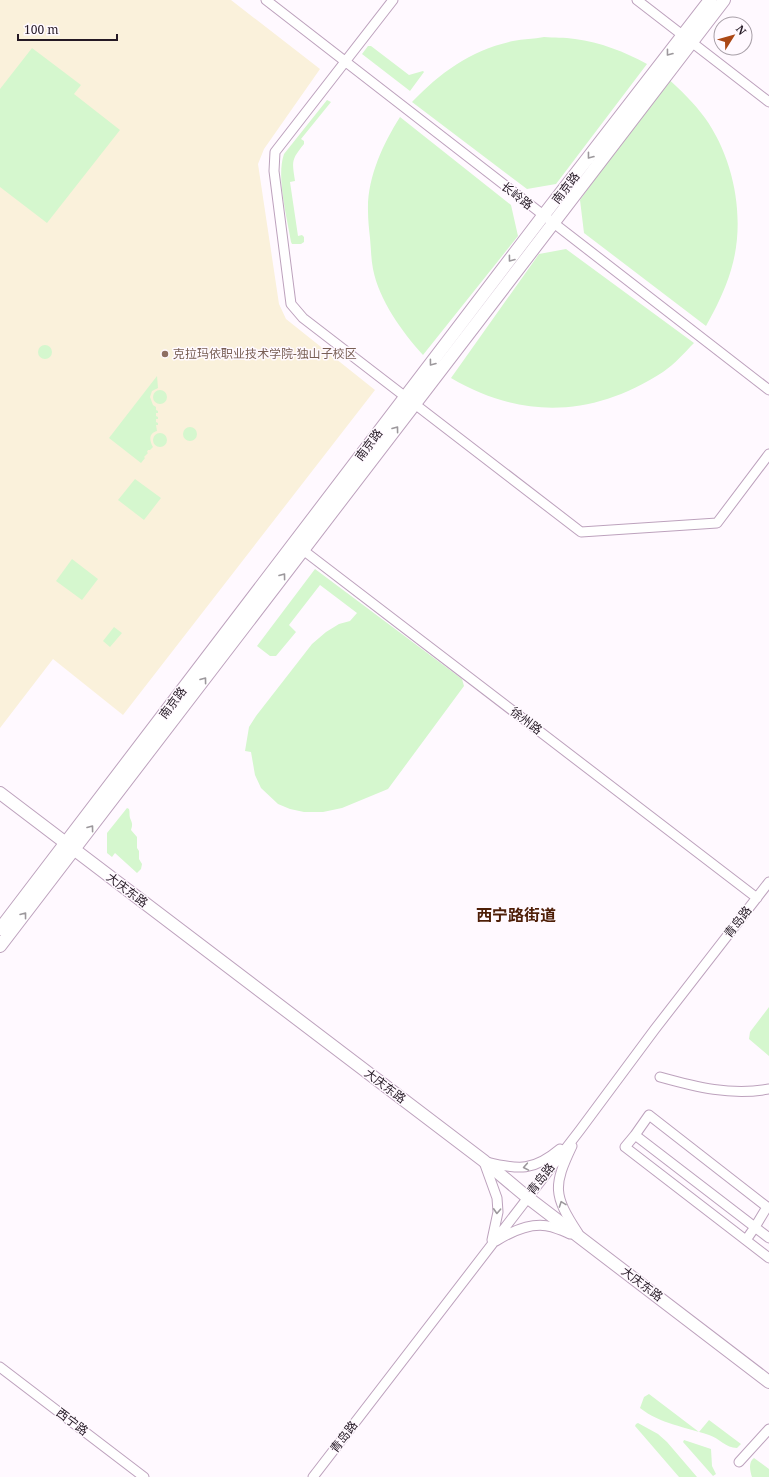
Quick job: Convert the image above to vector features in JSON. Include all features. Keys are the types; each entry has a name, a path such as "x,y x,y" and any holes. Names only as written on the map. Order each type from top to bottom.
{"main road":[{"name":"南京路","path":"687,40 710,0"},
{"name":"南京路","path":"0,929 29,891 69,850 112,784 299,547 687,40 724,0"},
{"name":"大庆东路","path":"0,793 69,850 484,1161 527,1197 769,1382"},
{"path":"0,946 69,850"}],"street":[{"name":"长岭路","path":"266,0 769,390"},
{"path":"394,0 275,152 274,171 291,304 303,318 581,532 717,523 769,454"},
{"path":"637,0 769,102"},
{"name":"徐州路","path":"299,547 757,898"},
{"name":"青岛路","path":"313,1477 769,882"},
{"path":"660,1077 699,1088 731,1091 769,1089"},
{"path":"746,1240 767,1207 650,1115 625,1147 769,1258"},
{"path":"484,1161 519,1168 532,1166 545,1160 559,1150 580,1130"},
{"path":"580,1130 560,1174 558,1188 560,1202 567,1217 581,1238"},
{"path":"635,1135 769,1238"},
{"path":"484,1161 497,1198 498,1212 491,1244"},
{"path":"681,1189 690,1176"},
{"path":"491,1244 506,1235 526,1227 536,1225 551,1226 581,1238"},
{"name":"西宁路","path":"0,1367 144,1477"},
{"path":"739,1462 769,1429"}],"shaded area":[{"name":"克拉玛依职业技术学院-独山子校区","path":"0,0 231,0 320,69 264,149 258,164 279,304 286,319 375,390 123,715 53,659 0,728"}],"green space":[{"path":"544,37 571,38 594,42 630,55 647,64 556,184 527,189 412,102 434,81 470,56 498,45 517,40"},
{"path":"368,46 371,46 409,75 424,72 410,91 362,54"},
{"path":"32,48 81,85 74,94 120,130 47,223 0,187 0,89"},
{"path":"667,78 682,92 705,118 724,153 735,191 737,231 731,270 717,306 706,326 584,233 580,200"},
{"path":"327,100 331,102 301,139 304,141 304,144 295,157 293,165 295,181 290,182 298,236 302,235 304,237 304,242 301,244 292,244 285,209 281,174 284,154"},
{"path":"400,117 511,205 518,236 423,355 407,336 386,304 376,281 371,257 368,214 370,186 382,150"},
{"path":"566,249 694,343 667,369 637,387 611,398 584,405 558,408 531,406 504,401 478,392 451,378 539,254"},
{"path":"42,345 48,345 52,349 52,355 48,359 42,359 38,355 38,349"},
{"path":"157,376 158,388 152,391 150,397 153,405 158,411 158,413 156,413 156,416 158,417 158,419 156,419 156,422 158,423 158,425 156,425 157,431 152,433 150,437 153,447 148,450 148,453 141,463 109,438"},
{"path":"157,390 163,390 167,394 167,400 163,404 157,404 153,400 153,394"},
{"path":"187,427 193,427 197,431 197,437 193,441 187,441 183,437 183,431"},
{"path":"157,433 163,433 167,437 167,443 163,447 157,447 153,443 153,437"},
{"path":"135,479 161,498 144,520 118,500"},
{"path":"72,559 98,579 82,600 56,581"},
{"path":"315,569 462,679 464,686 388,789 342,808 323,812 304,812 290,809 278,804 261,788 255,775 251,752 245,751 249,727 312,644 326,632 339,624 350,621 357,613 320,585 289,625 296,632 276,656 270,656 257,646"},
{"path":"114,627 122,633 110,647 103,641"},
{"path":"127,808 129,809 132,824 131,830 137,837 139,859 142,864 141,869 137,873 115,853 112,857 107,853 107,833"},
{"path":"769,1007 769,1056 749,1039 750,1032"},
{"path":"649,1394 699,1432 656,1418 640,1408 644,1397"},
{"path":"709,1420 741,1444 737,1448 733,1448 713,1436 699,1432"},
{"path":"638,1423 658,1434 667,1442 697,1477 679,1477 635,1426"},
{"path":"684,1440 711,1449 712,1466 716,1474 713,1476 683,1442"},
{"path":"754,1458 769,1469 769,1477 752,1477 750,1464"}],"place":[{"name":"克拉玛依职业技术学院-独山子校区","path":"165,354"}],"district":[{"name":"西宁路街道","path":"516,915"}]}
